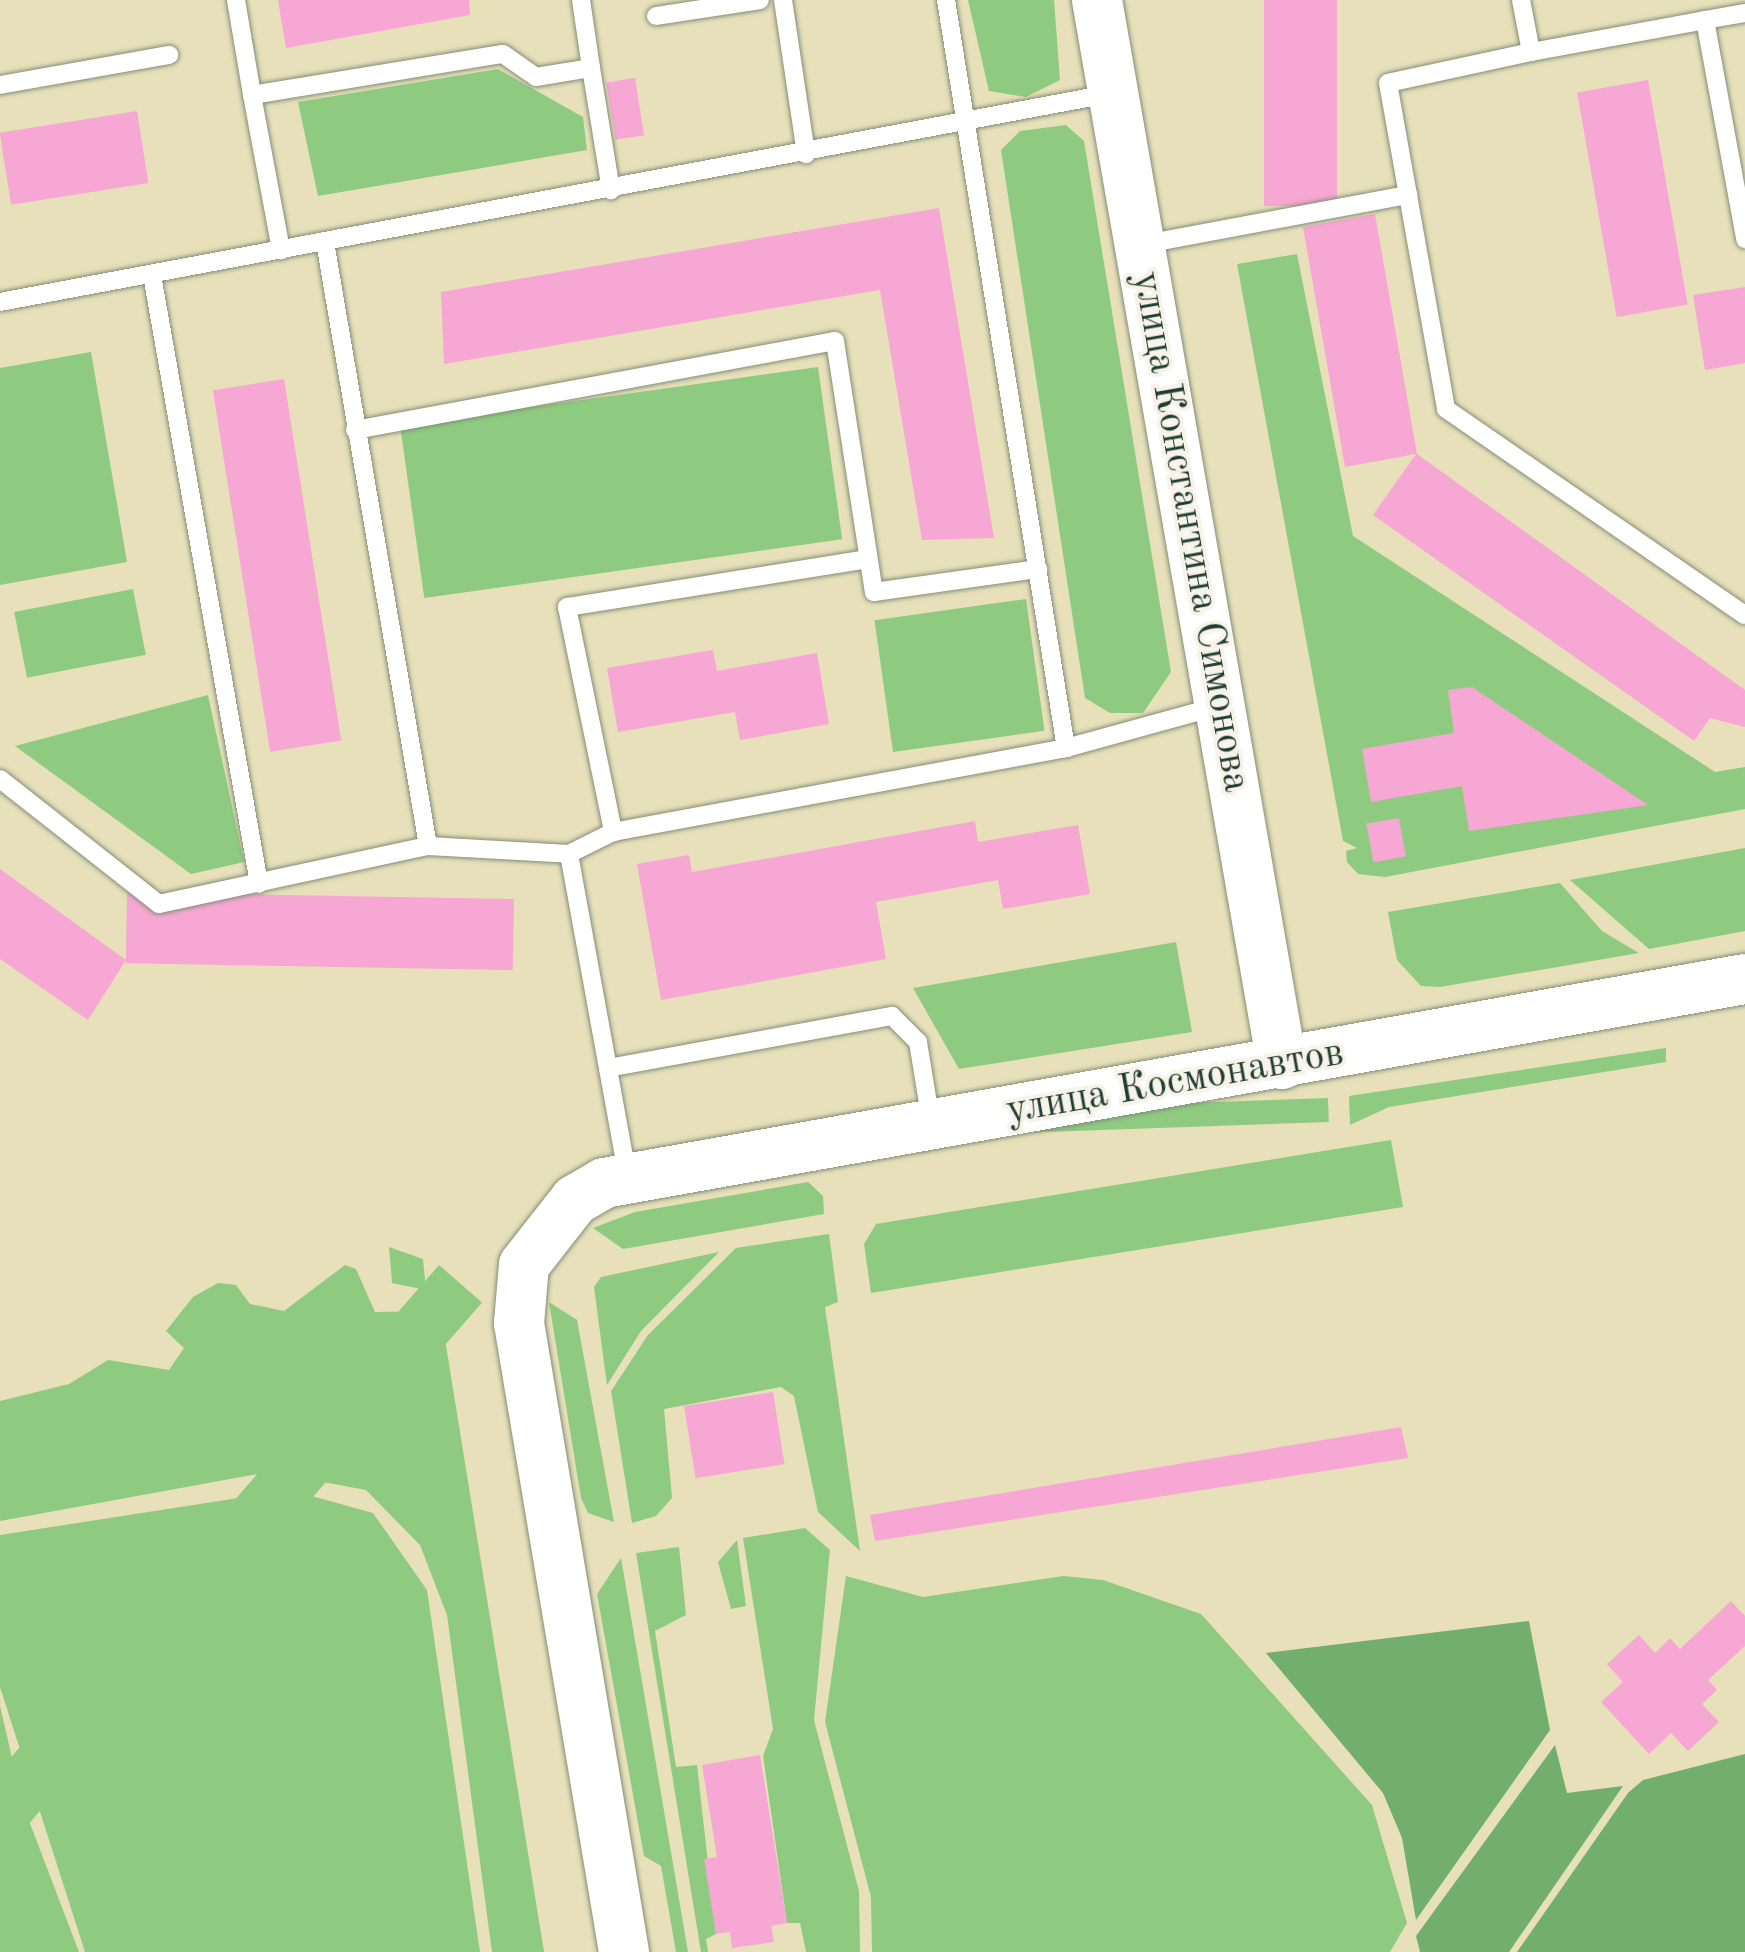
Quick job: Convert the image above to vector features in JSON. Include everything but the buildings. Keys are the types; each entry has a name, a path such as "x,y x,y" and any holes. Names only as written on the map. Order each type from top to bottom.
{"main road":[{"name":"улица Константина Симонова","path":"1097,0 1282,1064"},
{"name":"улица Космонавтов","path":"616,1181 1745,979"},
{"path":"616,1181 536,1242 524,1265 519,1323 624,1952"}],"lane":[{"path":"236,0 280,250"},
{"path":"581,0 610,190"},
{"path":"656,16 760,0"},
{"path":"784,0 806,154"},
{"path":"946,0 1066,748"},
{"path":"1520,0 1531,52"},
{"path":"1745,13 1388,83 1446,409 1745,616"},
{"path":"1704,20 1745,240"},
{"path":"252,95 503,54 536,77 590,68"},
{"path":"0,85 169,56"},
{"path":"0,302 966,125 1113,93"},
{"path":"1140,245 1408,195"},
{"path":"325,242 428,846"},
{"path":"152,274 259,884"},
{"path":"355,430 835,341 874,592 1038,569"},
{"path":"613,832 567,607 868,559"},
{"path":"0,778 159,904 428,846 569,854 613,832 1066,748 1220,706"},
{"path":"569,854 608,1068 616,1181"},
{"path":"608,1068 892,1016 918,1042 932,1126"}],"green space":[{"path":"968,0 1054,0 1060,80 1026,97 989,91"},
{"path":"498,69 583,117 587,150 318,196 298,102"},
{"path":"1066,125 1084,141 1171,672 1143,713 1110,713 1085,698 1001,150 1020,131"},
{"path":"1297,254 1353,536 1715,772 1745,767 1745,809 1385,877 1358,874 1347,862 1346,851 1357,848 1343,841 1237,264"},
{"path":"91,352 127,562 0,585 0,368"},
{"path":"818,367 842,539 424,598 400,426"},
{"path":"133,589 146,655 27,678 14,612"},
{"path":"1026,599 1045,731 893,752 874,620"},
{"path":"208,695 244,862 191,874 15,746"},
{"path":"1745,848 1745,931 1649,949 1570,880"},
{"path":"1560,883 1602,931 1639,953 1440,987 1421,986 1397,960 1388,912"},
{"path":"1176,942 1192,1032 959,1069 913,988"},
{"path":"1666,1048 1666,1062 1389,1107 1350,1125 1349,1096"},
{"path":"1328,1098 1329,1122 854,1139 853,1115"},
{"path":"1391,1140 1403,1207 871,1293 864,1244 876,1224"},
{"path":"808,1182 823,1196 824,1214 623,1249 593,1228 635,1212"},
{"path":"829,1234 838,1302 825,1307 860,1551 818,1512 794,1396 781,1387 664,1409 672,1498 656,1516 632,1523 611,1391 648,1335 736,1248"},
{"path":"389,1247 423,1259 426,1290 392,1283"},
{"path":"719,1252 641,1331 607,1385 594,1287 601,1277"},
{"path":"345,1265 356,1269 375,1312 433,1311 444,1333 544,1952 492,1952 447,1615 420,1545 366,1490 269,1472 0,1521 0,1401 69,1384 108,1360 169,1370 184,1348 166,1331 193,1297 218,1283 236,1285 250,1304 284,1311"},
{"path":"439,1265 482,1302 25,1828 0,1807 0,1770"},
{"path":"549,1302 577,1320 614,1522 588,1513 581,1498"},
{"path":"290,1490 373,1513 427,1590 480,1952 85,1952 0,1687 0,1535"},
{"path":"805,1528 830,1550 814,1720 859,1891 860,1952 806,1952 800,1923 787,1923 763,1756 773,1729 743,1538"},
{"path":"737,1540 746,1606 731,1609 718,1562"},
{"path":"679,1547 686,1615 655,1631 676,1767 697,1765 716,1934 706,1939 708,1952 701,1952 636,1553"},
{"path":"621,1558 688,1952 676,1952 661,1866 644,1856 597,1594"},
{"path":"846,1576 923,1597 1063,1576 1103,1580 1201,1614 1372,1805 1407,1923 1390,1952 872,1952 871,1897 825,1722"},
{"path":"1529,1621 1550,1730 1416,1920 1402,1838 1383,1793 1266,1653"},
{"path":"0,1706 23,1805 79,1952 0,1952"},
{"path":"1555,1745 1567,1793 1623,1786 1509,1952 1420,1952 1416,1936"},
{"path":"1745,1754 1745,1952 1517,1952 1628,1793 1643,1780"}]}
